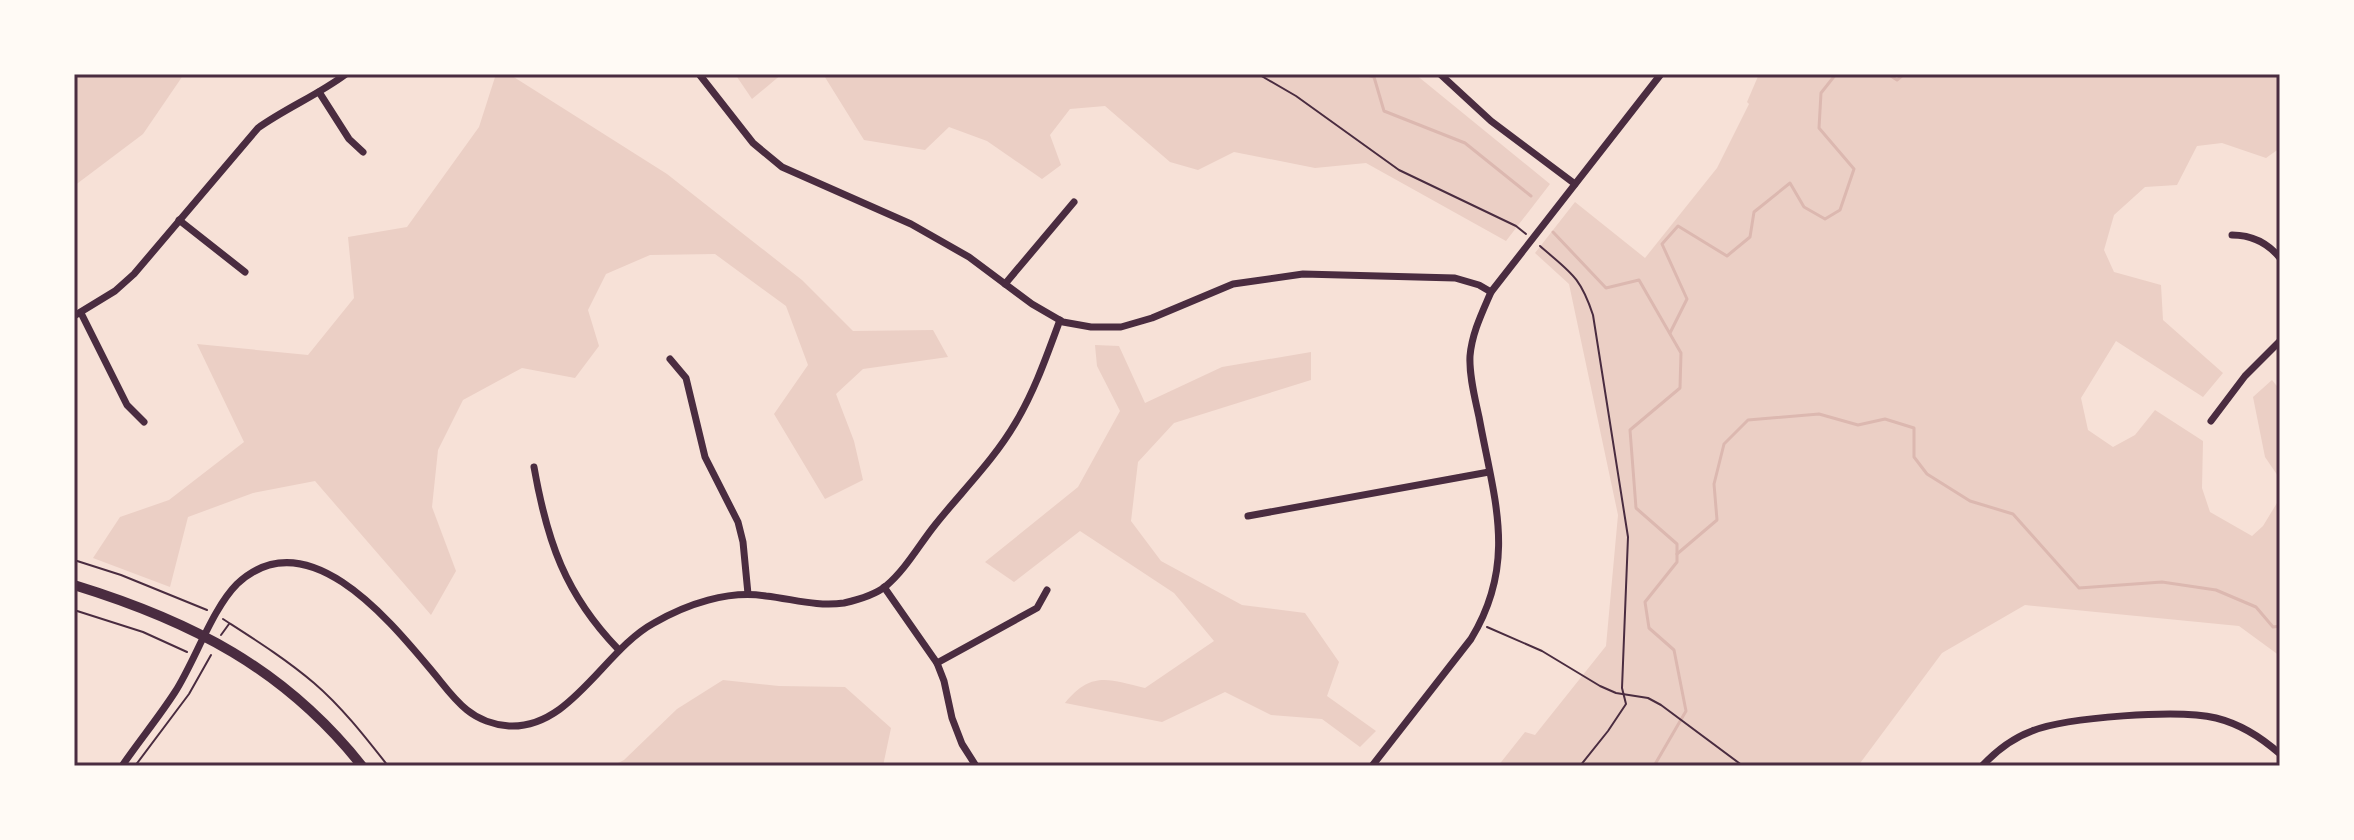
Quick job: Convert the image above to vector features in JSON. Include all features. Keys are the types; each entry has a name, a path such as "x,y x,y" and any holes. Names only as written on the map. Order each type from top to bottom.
{"main road":[{"path":"74,585 145,608 206,636 262,671 289,692 362,766"}],"street":[{"path":"144,422 127,405 78,315 115,291 134,274 258,128 346,74"},
{"path":"699,74 753,143 782,167 911,224 969,257 1032,304 1060,320 1091,327 1121,327 1152,318 1233,284 1303,274 1455,278 1491,292"},
{"path":"1440,74 1491,121 1575,184"},
{"path":"1372,766 1471,639 1488,605 1499,563 1500,544 1470,360 1477,324 1491,292 1661,74"},
{"path":"319,92 349,139 363,152"},
{"path":"1005,284 1074,202"},
{"path":"179,220 245,272"},
{"path":"2232,235 2249,235 2280,258"},
{"path":"122,766 175,691 236,586 260,569 286,563 317,567 331,574 384,619 469,712 492,723 508,726 539,722 553,715 618,649 649,625 672,613 710,600 748,594 820,605 848,602 884,587 905,566 931,529 997,452 1029,398 1060,320"},
{"path":"2211,421 2245,376 2280,341"},
{"path":"670,359 686,378 705,457 738,522 745,553 748,594"},
{"path":"534,467 548,528 570,585 595,624 618,649"},
{"path":"1248,516 1489,472"},
{"path":"884,587 937,663 952,718 962,744 976,766"},
{"path":"937,663 1037,608 1047,590"},
{"path":"1982,766 2013,740 2053,724 2179,714 2213,717 2236,725 2262,739 2280,754"}],"path":[{"path":"1258,74 1296,96 1399,170 1516,226 1583,286 1593,315 1628,537 1622,688 1626,704 1580,766"},
{"path":"74,560 121,575 217,615 263,645 315,684 361,732 388,766"},
{"path":"74,610 143,632 205,663"},
{"path":"1487,626 1542,651 1600,686 1624,695 1648,698 1743,766"}],"shaded area":[{"path":"74,74 184,74 143,134 74,186"},
{"path":"496,74 509,74 667,174 802,280 853,331 933,330 948,357 863,369 836,394 854,441 863,480 825,499 774,414 808,365 786,306 715,254 650,255 606,274 588,310 599,346 575,378 522,368 463,400 438,450 432,507 456,571 431,615 315,481 253,493 188,517 170,587 93,558 120,517 169,500 244,442 197,344 308,355 354,298 348,237 407,227 479,127"},
{"path":"735,74 782,74 752,99"},
{"path":"823,74 1331,74 1335,77 1339,74 1415,74 1550,184 1506,241 1366,163 1315,168 1234,152 1198,170 1170,162 1105,106 1070,109 1050,135 1061,165 1042,179 987,141 949,127 925,150 864,140"},
{"path":"1759,74 2280,74 2280,148 2266,158 2222,143 2197,146 2177,185 2145,187 2114,215 2104,250 2114,272 2161,285 2163,320 2223,373 2203,397 2116,341 2081,398 2088,430 2113,447 2135,435 2155,410 2203,441 2202,488 2210,512 2252,536 2263,526 2280,498 2280,656 2239,626 2025,605 1942,653 1858,766 1498,766 1525,732 1535,735 1606,646 1618,515 1569,284 1535,253 1575,202 1645,258 1717,168 1749,104 1747,102"},
{"path":"1095,345 1119,346 1145,403 1222,367 1311,352 1311,380 1174,423 1138,462 1131,521 1161,561 1242,605 1305,613 1339,662 1327,696 1376,731 1360,747 1322,719 1271,715 1225,692 1162,722 1065,703 1083,686 1101,680 1145,688 1214,641 1174,593 1080,531 1014,582 985,562 1078,487 1120,411 1097,366"},
{"path":"2272,380 2280,390 2280,479 2265,457 2253,397"},
{"path":"723,680 779,686 845,687 891,728 883,766 612,766 624,760 677,709"}],"waterway":[{"path":"1364,74 1374,77 1384,111 1465,143 1531,196"},
{"path":"1670,333 1687,299 1662,244 1678,226 1727,256 1750,237 1754,212 1790,183 1804,207 1825,219 1840,210 1854,169 1819,128 1821,93 1836,74"},
{"path":"1888,74 1897,80 1904,74"},
{"path":"1553,232 1606,288 1639,280 1681,353 1680,388 1630,430 1636,508 1677,544 1677,562 1645,602 1649,628 1674,650 1686,711 1654,766"},
{"path":"1677,554 1717,520 1714,484 1724,444 1748,420 1819,414 1858,425 1885,419 1914,428 1914,457 1927,474 1970,501 2013,514 2079,588 2162,582 2216,590 2256,607 2273,627 2280,626"}]}
